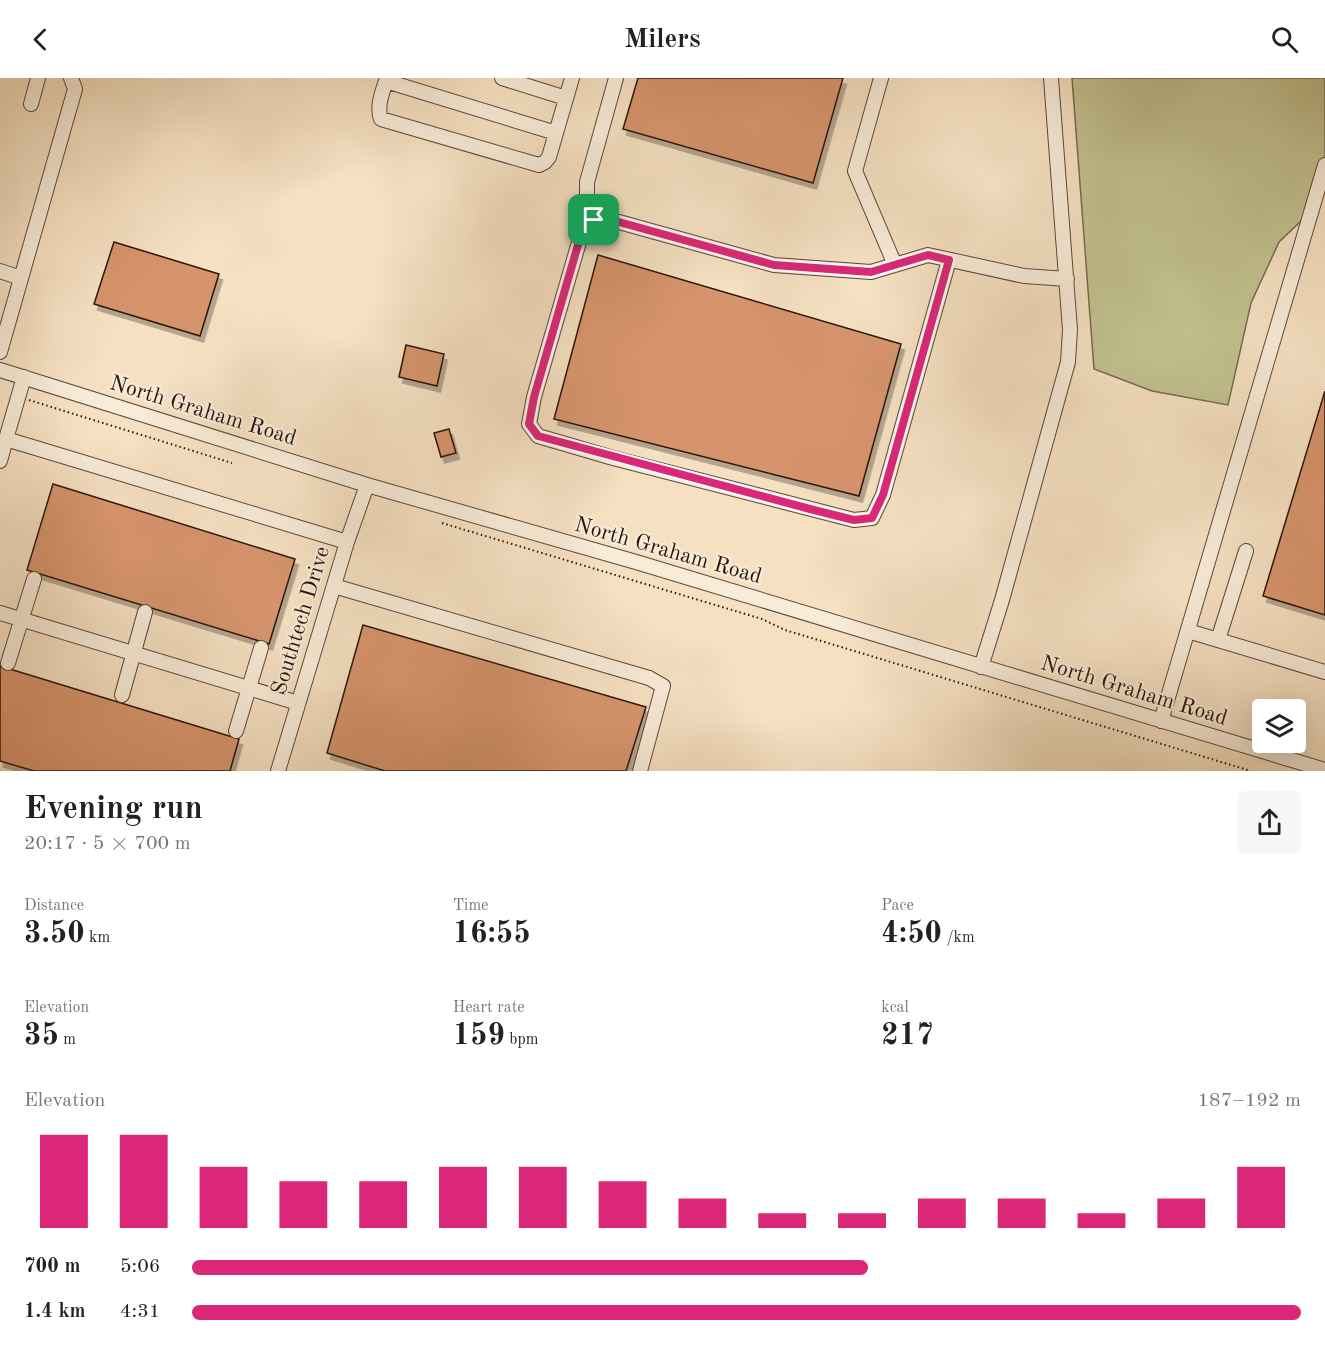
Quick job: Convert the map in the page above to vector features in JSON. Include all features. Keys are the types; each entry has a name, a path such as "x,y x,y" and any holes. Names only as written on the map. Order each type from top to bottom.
{"street":[{"path":"31,104 38,78"},
{"path":"0,352 6,308 21,278 75,89 71,78"},
{"path":"502,78 566,98"},
{"path":"556,133 386,80 378,113 381,119 539,165 549,156 556,133 572,78"},
{"path":"594,220 587,202 587,182 616,78"},
{"path":"881,78 855,171 895,265"},
{"path":"981,667 1002,600 1068,362 1070,330 1052,78"},
{"path":"1161,721 1325,165"},
{"path":"949,260 883,495 872,518 854,520 613,458 538,436 529,424 534,397 582,231 594,220 619,222 774,265 871,272 928,255 1024,276 1067,279"},
{"path":"0,272 21,278"},
{"name":"North Graham Road","path":"0,370 367,485 636,562 1325,770"},
{"path":"0,460 24,377"},
{"path":"6,439 347,542"},
{"name":"Southtech Drive","path":"278,771 347,542 367,485"},
{"path":"1218,640 1246,551"},
{"path":"8,663 34,579"},
{"path":"334,585 649,678 663,686 640,771"},
{"path":"122,695 145,612"},
{"path":"0,613 298,703"},
{"path":"1188,631 1325,672"},
{"path":"236,731 261,648"}],"path":[{"path":"18,397 232,463"},
{"path":"442,523 762,619 784,630 1251,771"}],"green space":[{"path":"1072,78 1325,78 1325,189 1321,202 1279,242 1251,303 1228,405 1152,391 1094,369"}],"building":[{"path":"638,78 843,78 813,183 623,129"},
{"path":"114,242 219,274 200,336 94,304"},
{"path":"598,255 901,344 859,496 554,419"},
{"path":"406,345 444,354 437,386 399,377"},
{"path":"1325,391 1325,615 1263,596"},
{"path":"449,429 456,453 441,457 434,433"},
{"path":"53,484 295,559 269,644 27,570"},
{"path":"363,625 646,707 626,771 385,771 327,753"},
{"path":"0,666 239,739 230,771 34,771 0,761"}],"route":[{"path":"594,220 619,222 774,265 871,272 928,255 949,260 883,495 872,518 854,520 613,458 538,436 529,424 534,397 582,231 594,220"}]}
